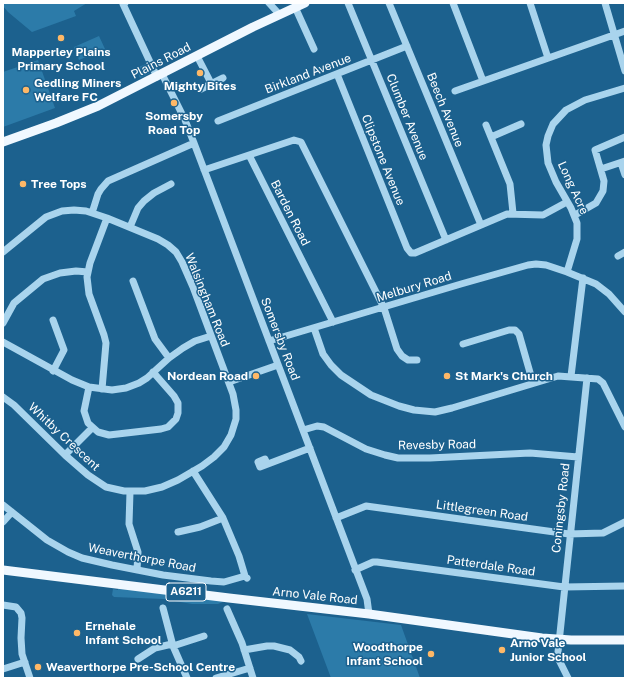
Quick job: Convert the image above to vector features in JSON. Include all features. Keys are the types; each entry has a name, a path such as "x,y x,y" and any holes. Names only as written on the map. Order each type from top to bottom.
{"main road":[{"name":"Plains Road","path":"3,142 88,111 160,76 279,14 305,3"},
{"name":"Arno Vale Road","path":"3,570 369,614 559,640 625,640"}],"street":[{"name":"Somersby Road","path":"124,3 160,76 185,120 367,599 369,614"},
{"path":"269,3 279,14"},
{"name":"Clumber Avenue","path":"348,3 446,240"},
{"name":"Beech Avenue","path":"389,3 481,225"},
{"path":"453,3 483,81"},
{"path":"530,3 548,58"},
{"path":"605,3 625,71"},
{"path":"295,7 314,48"},
{"path":"455,91 625,31"},
{"name":"Birkland Avenue","path":"218,121 407,46"},
{"path":"197,56 211,84"},
{"name":"Clipstone Avenue","path":"337,74 411,253 415,253 446,240"},
{"path":"201,89 223,78"},
{"name":"Long Acre","path":"567,272 578,234 577,223 575,215 556,182 548,158 546,145 548,136 553,124 566,110 576,104 594,97 625,88"},
{"path":"491,137 520,124"},
{"path":"486,125 510,184 513,213"},
{"path":"575,215 596,203 602,196 604,181 593,147 625,137"},
{"path":"204,170 294,140 300,141 384,308 397,349 402,356 408,360 417,360"},
{"path":"92,212 101,188 108,182 194,143"},
{"name":"Barden Road","path":"249,155 333,322"},
{"path":"600,169 623,162 625,176"},
{"path":"130,227 138,208 144,201 154,193 171,184"},
{"path":"446,240 507,214 543,215 567,202"},
{"name":"Walsingham Road","path":"3,252 37,223 62,211 74,210 92,212 163,242 172,249 185,267 229,382"},
{"path":"102,389 106,344 89,294 87,281 90,263 107,218"},
{"path":"618,256 625,252"},
{"name":"Melbury Road","path":"269,341 530,265 542,265 583,278 605,290 613,297 625,312"},
{"path":"3,323 16,300 43,279 60,272 88,272"},
{"path":"574,377 583,278"},
{"path":"133,282 154,339 169,358"},
{"path":"53,320 64,350 53,371"},
{"path":"314,328 324,354 331,365 341,375 371,395 407,409 421,411 443,410 558,376 587,378 602,381 625,427"},
{"path":"463,344 509,330 515,330 519,334 533,383"},
{"path":"3,342 53,371 89,387 117,390 130,387 144,380 169,358 195,341 211,336"},
{"path":"229,382 278,365"},
{"path":"89,387 84,412 86,420 92,428 102,434 109,435 157,430 172,424 177,416 178,406 177,401 153,372"},
{"name":"Coningsby Road","path":"568,678 558,656 559,640 569,534 587,378"},
{"name":"Whitby Crescent","path":"3,397 14,405 81,470 99,483 114,490 130,492 145,491 162,487 178,480 193,472 224,447 235,424 236,410 229,382"},
{"name":"Revesby Road","path":"303,430 317,426 324,427 360,447 398,458 530,453 578,457"},
{"path":"65,455 92,428"},
{"path":"267,464 310,448"},
{"name":"Weaverthorpe Road","path":"3,505 47,540 68,552 96,562 216,582 224,582 246,577 223,518 193,472"},
{"path":"130,492 129,524 138,552 138,570"},
{"name":"Littlegreen Road","path":"336,518 366,506 569,534 600,533 625,522"},
{"path":"3,522 12,512"},
{"path":"180,530 200,527 223,518"},
{"name":"Patterdale Road","path":"356,570 370,563 377,562 564,587 625,586"},
{"path":"3,605 16,607 22,613 22,654 30,678"},
{"path":"163,608 172,645 187,678"},
{"path":"227,613 244,650 253,678"},
{"path":"138,659 145,652 161,646 172,645 200,635"},
{"path":"244,650 274,646 290,650 300,659 308,656"},
{"path":"3,669 25,662"},
{"path":"216,678 250,668"}],"shaded area":[{"path":"3,3 87,3 74,11 76,16 32,32 8,12 3,6"},
{"path":"99,36 105,49 79,60 74,47"},
{"name":"Gedling Miners Welfare FC","path":"38,60 55,108 3,127 3,72"},
{"path":"146,64 150,73 140,78 136,68"},
{"path":"118,588 225,601 218,604 192,604 163,599 114,597 112,595 113,589 118,590"},
{"path":"307,614 401,625 420,678 331,678"}],"place":[{"name":"Mapperley Plains Primary School","path":"61,38"},
{"name":"Mighty Bites","path":"200,73"},
{"name":"Gedling Miners Welfare FC","path":"26,90"},
{"name":"Somersby Road Top","path":"174,103"},
{"name":"Tree Tops","path":"23,184"},
{"name":"Nordean Road","path":"256,376"},
{"name":"St Mark's Church","path":"447,376"},
{"name":"Ernehale Infant School","path":"77,633"},
{"name":"Arno Vale Junior School","path":"502,650"},
{"name":"Woodthorpe Infant School","path":"431,654"},
{"name":"Weaverthorpe Pre-School Centre","path":"38,667"}]}
